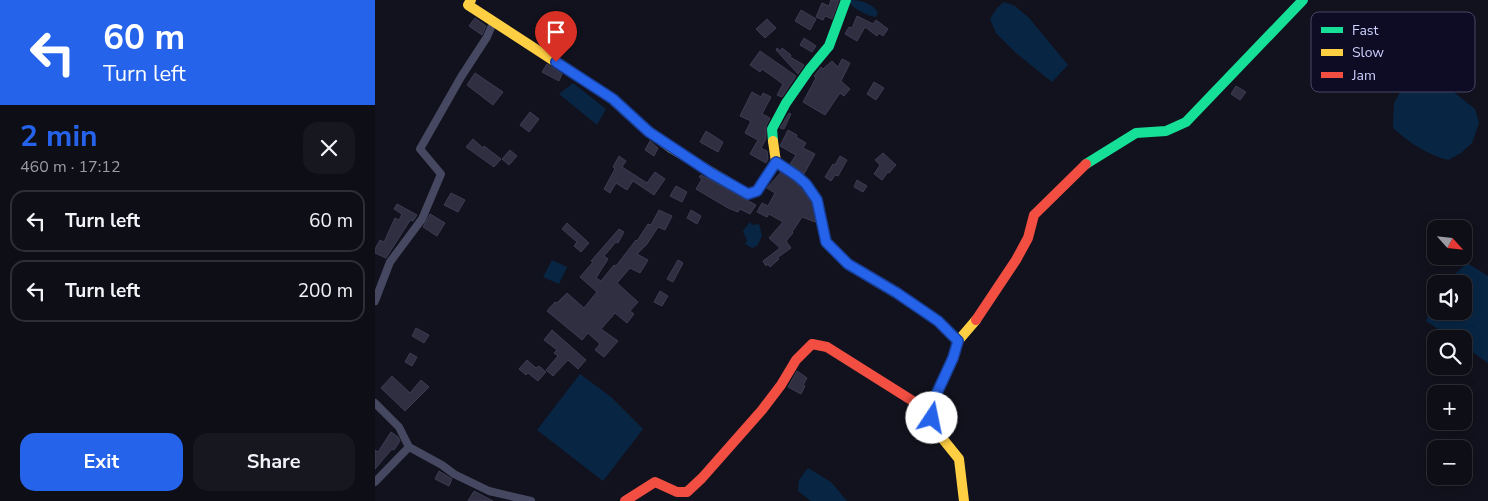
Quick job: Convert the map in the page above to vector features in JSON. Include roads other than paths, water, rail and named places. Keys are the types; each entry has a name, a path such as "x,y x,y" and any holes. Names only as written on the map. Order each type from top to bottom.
{"street":[{"path":"471,0 468,5 493,23 542,52 613,99 649,132 711,173 748,194 757,191 776,162"},
{"path":"846,0 829,46 809,70 786,103 772,128 776,162 806,184 817,200 826,242 848,264 897,293 938,321 958,341"},
{"path":"964,501 959,459 934,428 930,408 953,358 958,341 977,318 1016,260 1028,238 1035,215 1086,164 1136,132 1166,131 1186,122 1303,0"},
{"path":"375,301 390,262 422,218 441,174 420,149 461,77 487,37 493,23"},
{"path":"625,501 655,482 677,492 687,492 702,478 762,410 781,385 796,360 812,344 827,347 916,403 930,408"},
{"path":"375,403 399,426 409,447 442,465 454,474 489,491 531,501"},
{"path":"375,482 409,447"}],"water":[{"path":"850,0 869,4 878,12 876,17 858,10 848,2"},
{"path":"1004,2 1015,6 1029,18 1068,65 1052,82 1016,53 996,33 990,19 997,8"},
{"path":"573,83 606,109 597,125 559,94"},
{"path":"1400,92 1454,92 1475,109 1479,123 1472,143 1461,153 1448,160 1433,155 1393,128 1394,103"},
{"path":"750,222 752,225 759,224 762,236 757,246 752,248 745,244 747,241 743,231"},
{"path":"552,260 567,267 559,284 543,277"},
{"path":"1465,265 1470,265 1488,276 1488,363 1472,352 1472,330 1440,330 1426,321 1427,319 1472,320 1472,275 1454,275"},
{"path":"580,374 611,397 643,429 603,481 537,430"},
{"path":"808,468 831,482 847,501 811,501 798,491 799,480"}]}
